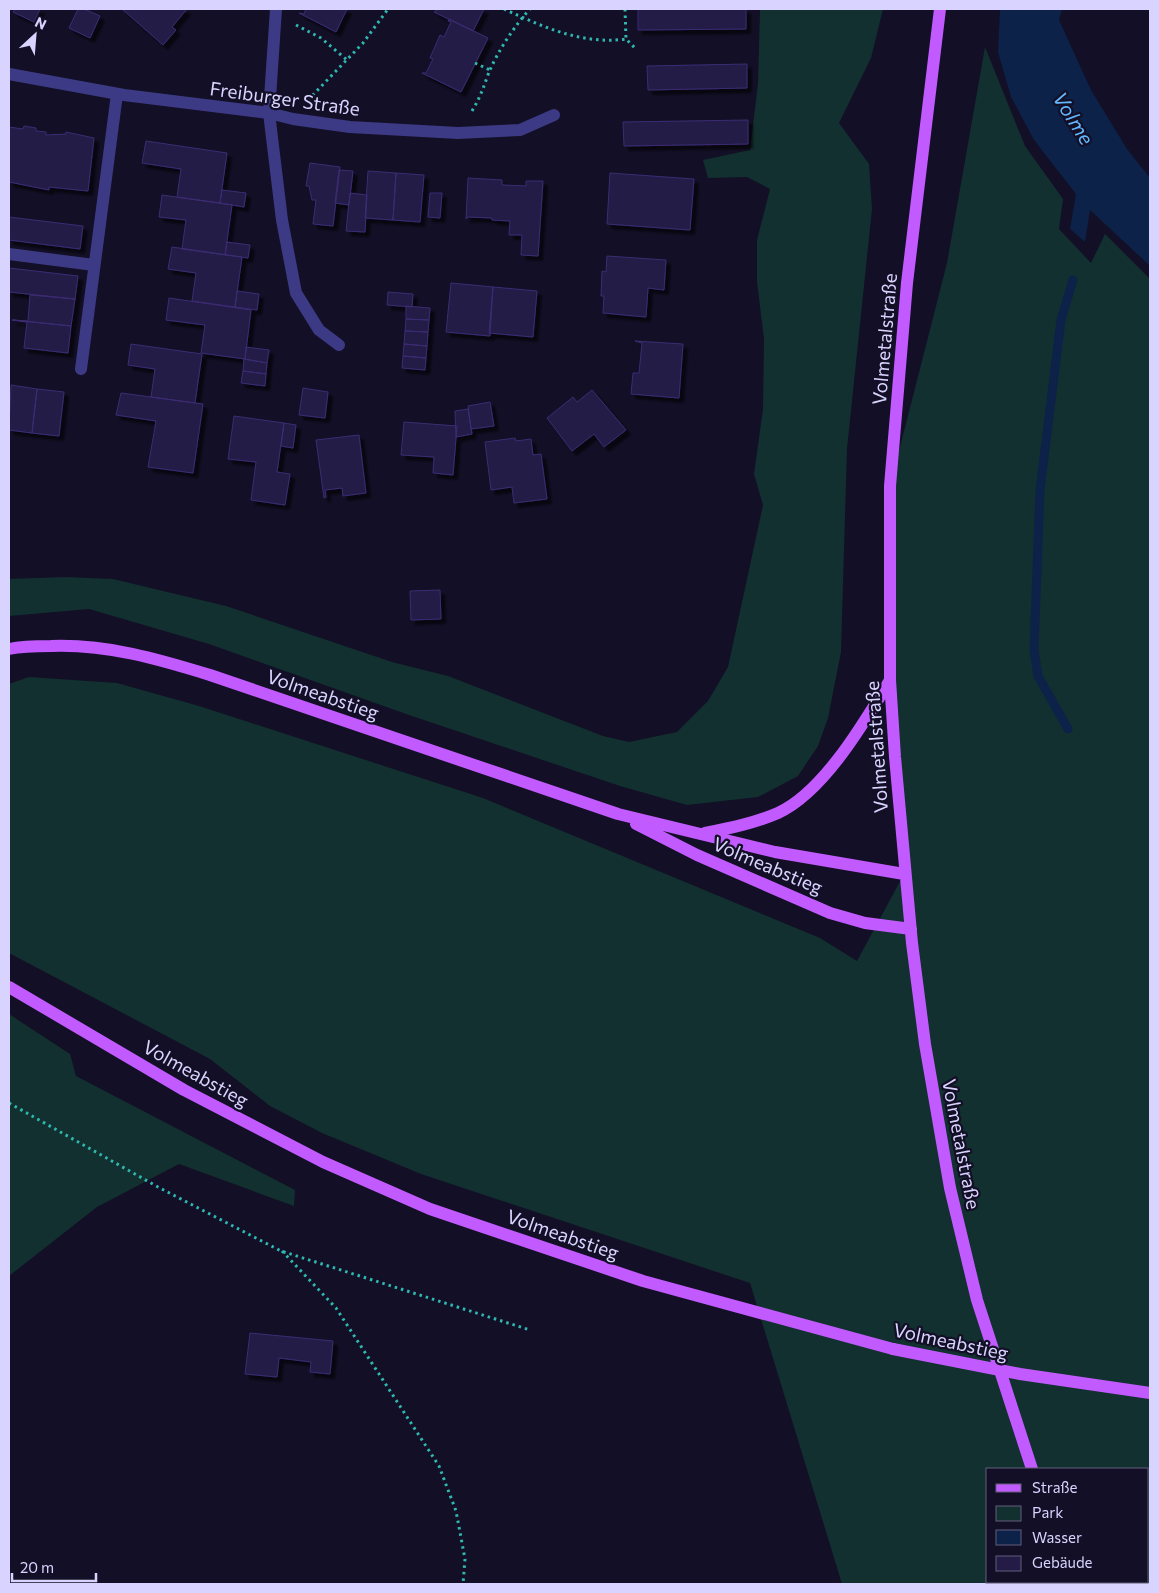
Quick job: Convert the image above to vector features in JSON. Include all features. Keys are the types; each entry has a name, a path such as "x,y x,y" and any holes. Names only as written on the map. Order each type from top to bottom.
{"main road":[{"name":"Volmetalstraße","path":"940,9 907,283 890,486 890,680 904,874 910,929 925,1044 950,1188 977,1300 1032,1468"},
{"name":"Volmeabstieg","path":"9,649 21,646 81,645 142,654 210,675 618,814 775,852 904,874"},
{"path":"699,834 741,826 780,812 800,799 820,779 856,735 890,680"},
{"name":"Volmeabstieg","path":"618,814 697,855 830,913 865,923 910,929"},
{"name":"Volmeabstieg","path":"9,987 184,1090 323,1162 430,1209 643,1281 893,1348 1020,1374 1150,1393"}],"street":[{"path":"276,9 269,113 282,220 296,293 319,330 339,345"},
{"name":"Freiburger Straße","path":"9,74 117,94 269,113 292,120 350,127 458,133 520,130 554,116"},
{"path":"81,368 117,94"},
{"path":"9,254 94,265"}],"path":[{"path":"292,120 322,84 347,60 388,9"},
{"path":"504,9 535,24 579,37 602,41 626,39"},
{"path":"458,133 482,94 490,70 530,9"},
{"path":"625,9 626,39 635,48"},
{"path":"275,23 295,25 321,38 347,60"},
{"path":"475,63 490,70"},
{"path":"9,1103 158,1188 281,1251 530,1330"},
{"path":"281,1251 336,1308 439,1466 456,1511 465,1560 463,1584"}],"green space":[{"path":"760,9 883,9 871,58 839,123 869,164 872,209 847,449 841,652 828,718 818,746 798,776 758,797 687,805 620,786 409,715 209,644 89,609 9,616 9,579 66,577 113,579 226,606 392,662 448,676 603,736 629,742 677,732 708,701 728,667 763,505 754,474 763,409 764,339 757,282 757,240 770,189 747,177 708,178 703,160 750,150 758,84"},
{"path":"985,47 1025,146 1063,199 1059,229 1091,263 1105,234 1150,279 1150,1584 842,1584 750,1283 421,1174 322,1133 270,1106 210,1059 9,953 9,684 29,677 117,683 199,706 483,798 820,938 857,961 904,874 899,817 890,486 947,263"},
{"path":"9,1014 70,1054 76,1076 295,1190 294,1206 179,1164 97,1207 9,1276"}],"water":[{"name":"Volme","path":"1000,9 1062,9 1059,20 1091,90 1127,149 1150,178 1150,266 1090,210 1085,242 1070,229 1076,194 1034,140 1011,97 998,52"}],"building":[{"path":"15,9 40,9 34,22 13,12"},
{"path":"78,9 84,9 100,16 90,38 69,28"},
{"path":"122,9 187,9 172,27 176,30 163,45"},
{"path":"306,9 347,9 336,32 299,13 304,14"},
{"path":"438,9 484,9 473,31 434,12"},
{"path":"638,9 746,9 746,29 638,30"},
{"path":"449,19 488,38 461,92 422,73 426,73 433,59 430,58 440,35 444,37 451,22 448,21"},
{"path":"747,64 747,88 648,90 647,66"},
{"path":"748,120 748,144 624,146 623,122"},
{"path":"24,126 36,128 36,131 46,132 46,135 66,134 66,132 94,138 88,191 49,187 49,190 9,182 9,127 23,129"},
{"path":"146,141 227,153 220,203 177,197 181,169 142,163"},
{"path":"310,163 340,167 333,226 313,224 316,200 312,200 309,186 306,186"},
{"path":"339,170 353,171 349,205 335,203"},
{"path":"368,171 396,173 393,220 365,218"},
{"path":"396,173 424,175 420,222 393,220"},
{"path":"610,173 694,179 690,230 607,224"},
{"path":"468,178 502,180 502,185 526,186 526,181 543,181 538,256 521,255 522,235 509,235 510,221 492,220 492,218 468,217 466,219"},
{"path":"222,190 246,193 244,207 220,203"},
{"path":"350,193 367,195 365,232 346,231"},
{"path":"430,193 442,193 440,218 428,217"},
{"path":"162,195 232,205 225,255 182,249 186,220 159,217"},
{"path":"9,217 83,226 80,249 9,240"},
{"path":"227,242 250,245 248,258 225,255"},
{"path":"172,247 242,257 235,307 192,301 196,273 168,269"},
{"path":"607,256 666,260 664,290 648,288 646,317 603,313 604,296 601,296 602,271 606,272"},
{"path":"9,268 78,276 75,299 9,292"},
{"path":"451,283 493,287 490,336 446,332"},
{"path":"493,287 537,291 533,337 489,333"},
{"path":"237,291 259,294 257,310 235,307"},
{"path":"388,292 413,294 412,307 387,305"},
{"path":"30,295 75,299 71,326 13,320 28,321"},
{"path":"169,298 251,310 245,359 201,353 205,325 166,320"},
{"path":"406,306 430,308 429,320 406,319"},
{"path":"406,319 429,320 428,332 405,331"},
{"path":"12,320 71,326 68,353 24,348 27,322"},
{"path":"405,331 428,332 427,346 404,344"},
{"path":"635,341 683,344 679,398 631,394 633,373 639,373 642,343"},
{"path":"131,344 202,354 195,403 151,397 155,369 128,365"},
{"path":"404,344 427,346 426,358 403,356"},
{"path":"246,347 269,350 267,363 245,359"},
{"path":"403,356 426,358 425,370 402,368"},
{"path":"244,359 267,363 266,374 243,371"},
{"path":"243,371 266,374 265,386 241,383"},
{"path":"11,385 37,389 32,433 9,430"},
{"path":"303,388 328,392 325,418 299,415"},
{"path":"37,389 64,392 59,436 32,433"},
{"path":"592,390 626,430 604,447 594,434 572,451 547,418 573,397 577,402"},
{"path":"121,393 203,404 193,473 148,467 156,421 116,415"},
{"path":"490,402 494,426 471,429 468,406"},
{"path":"468,409 472,434 456,437 455,411"},
{"path":"234,416 284,423 277,472 290,474 285,505 251,500 256,462 228,459"},
{"path":"404,422 457,426 453,475 433,473 434,457 401,455"},
{"path":"284,423 296,425 293,448 281,446"},
{"path":"359,435 366,493 343,496 342,488 325,490 326,497 324,498 316,440"},
{"path":"515,438 516,441 531,439 533,455 541,454 547,499 514,503 512,487 491,490 485,442"},
{"path":"440,590 441,619 411,620 410,591"},
{"path":"250,1333 333,1341 330,1374 310,1372 311,1362 279,1358 277,1377 245,1374"}],"waterway":[{"path":"1068,729 1038,676 1034,650 1040,490 1061,320 1073,280"}]}
